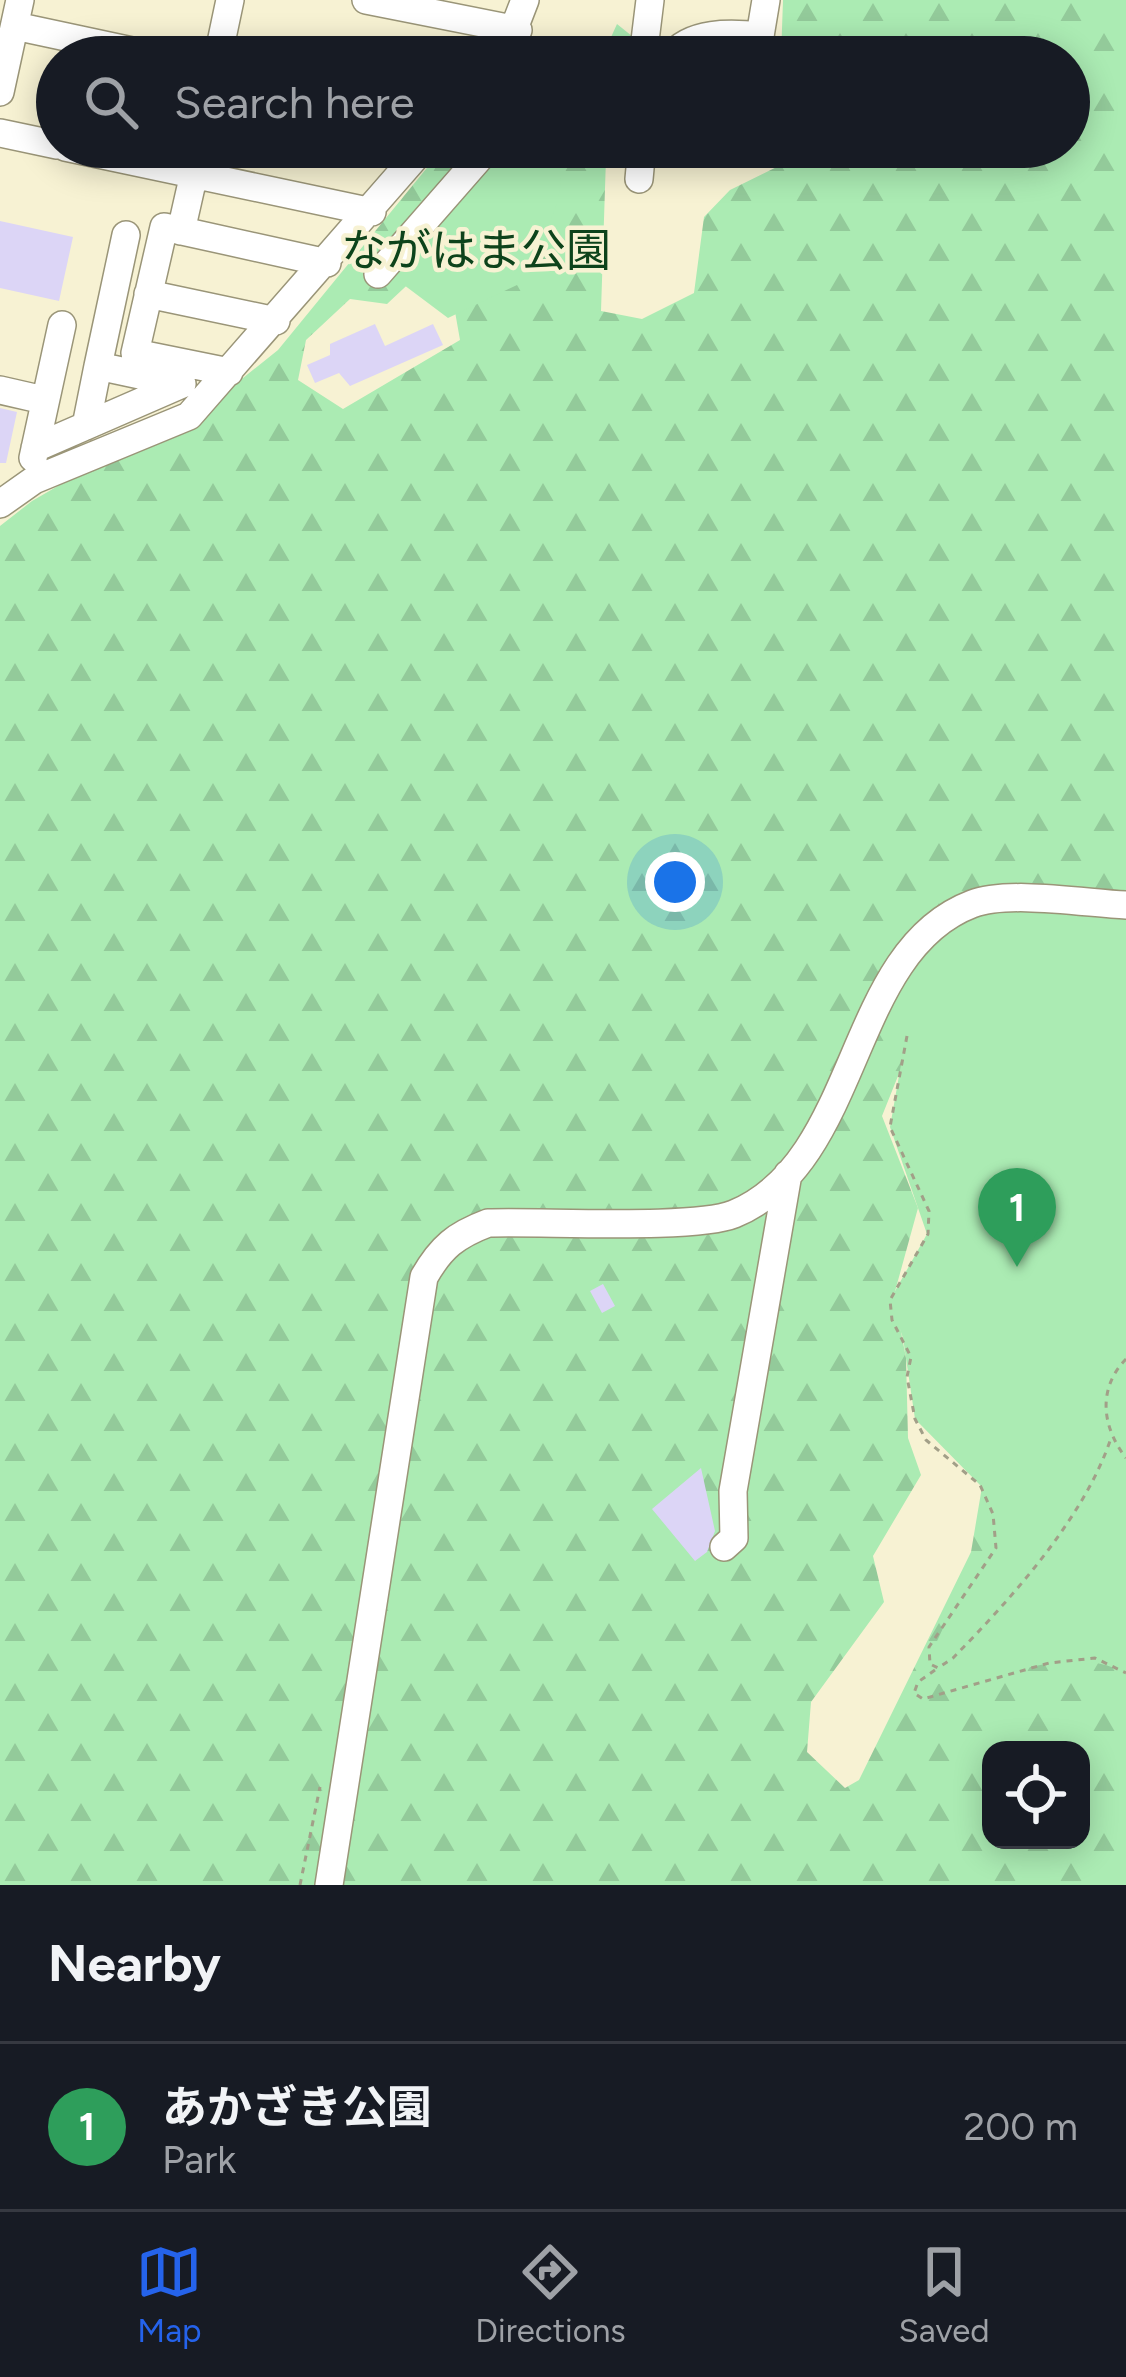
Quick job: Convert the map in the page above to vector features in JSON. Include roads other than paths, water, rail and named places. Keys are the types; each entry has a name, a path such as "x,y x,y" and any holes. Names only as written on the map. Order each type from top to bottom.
{"street":[{"path":"222,36 230,0"},
{"path":"366,0 518,30"},
{"path":"515,36 525,0"},
{"path":"646,36 650,0"},
{"path":"763,36 766,0"},
{"path":"0,92 18,13 92,36"},
{"path":"0,134 36,141"},
{"path":"181,230 195,168"},
{"path":"224,168 372,212"},
{"path":"0,504 34,480 189,416 407,168"},
{"path":"378,274 471,168"},
{"path":"639,179 640,168"},
{"path":"229,372 134,353 164,227 327,263"},
{"path":"86,426 126,235"},
{"path":"148,294 276,321"},
{"path":"34,480 34,448 62,325"},
{"path":"34,448 182,384 98,366"},
{"path":"0,390 35,398"},
{"path":"329,1885 424,1277 437,1254 454,1236 488,1223 730,1216 788,1174 828,1113 909,950 932,926 974,903 1126,905"},
{"path":"724,1547 734,1538 733,1491 788,1174"}],"place":[{"name":"あかざき公園","path":"1017,1267"}],"park label":[{"name":"ながはま公園","path":"476,250"}]}
